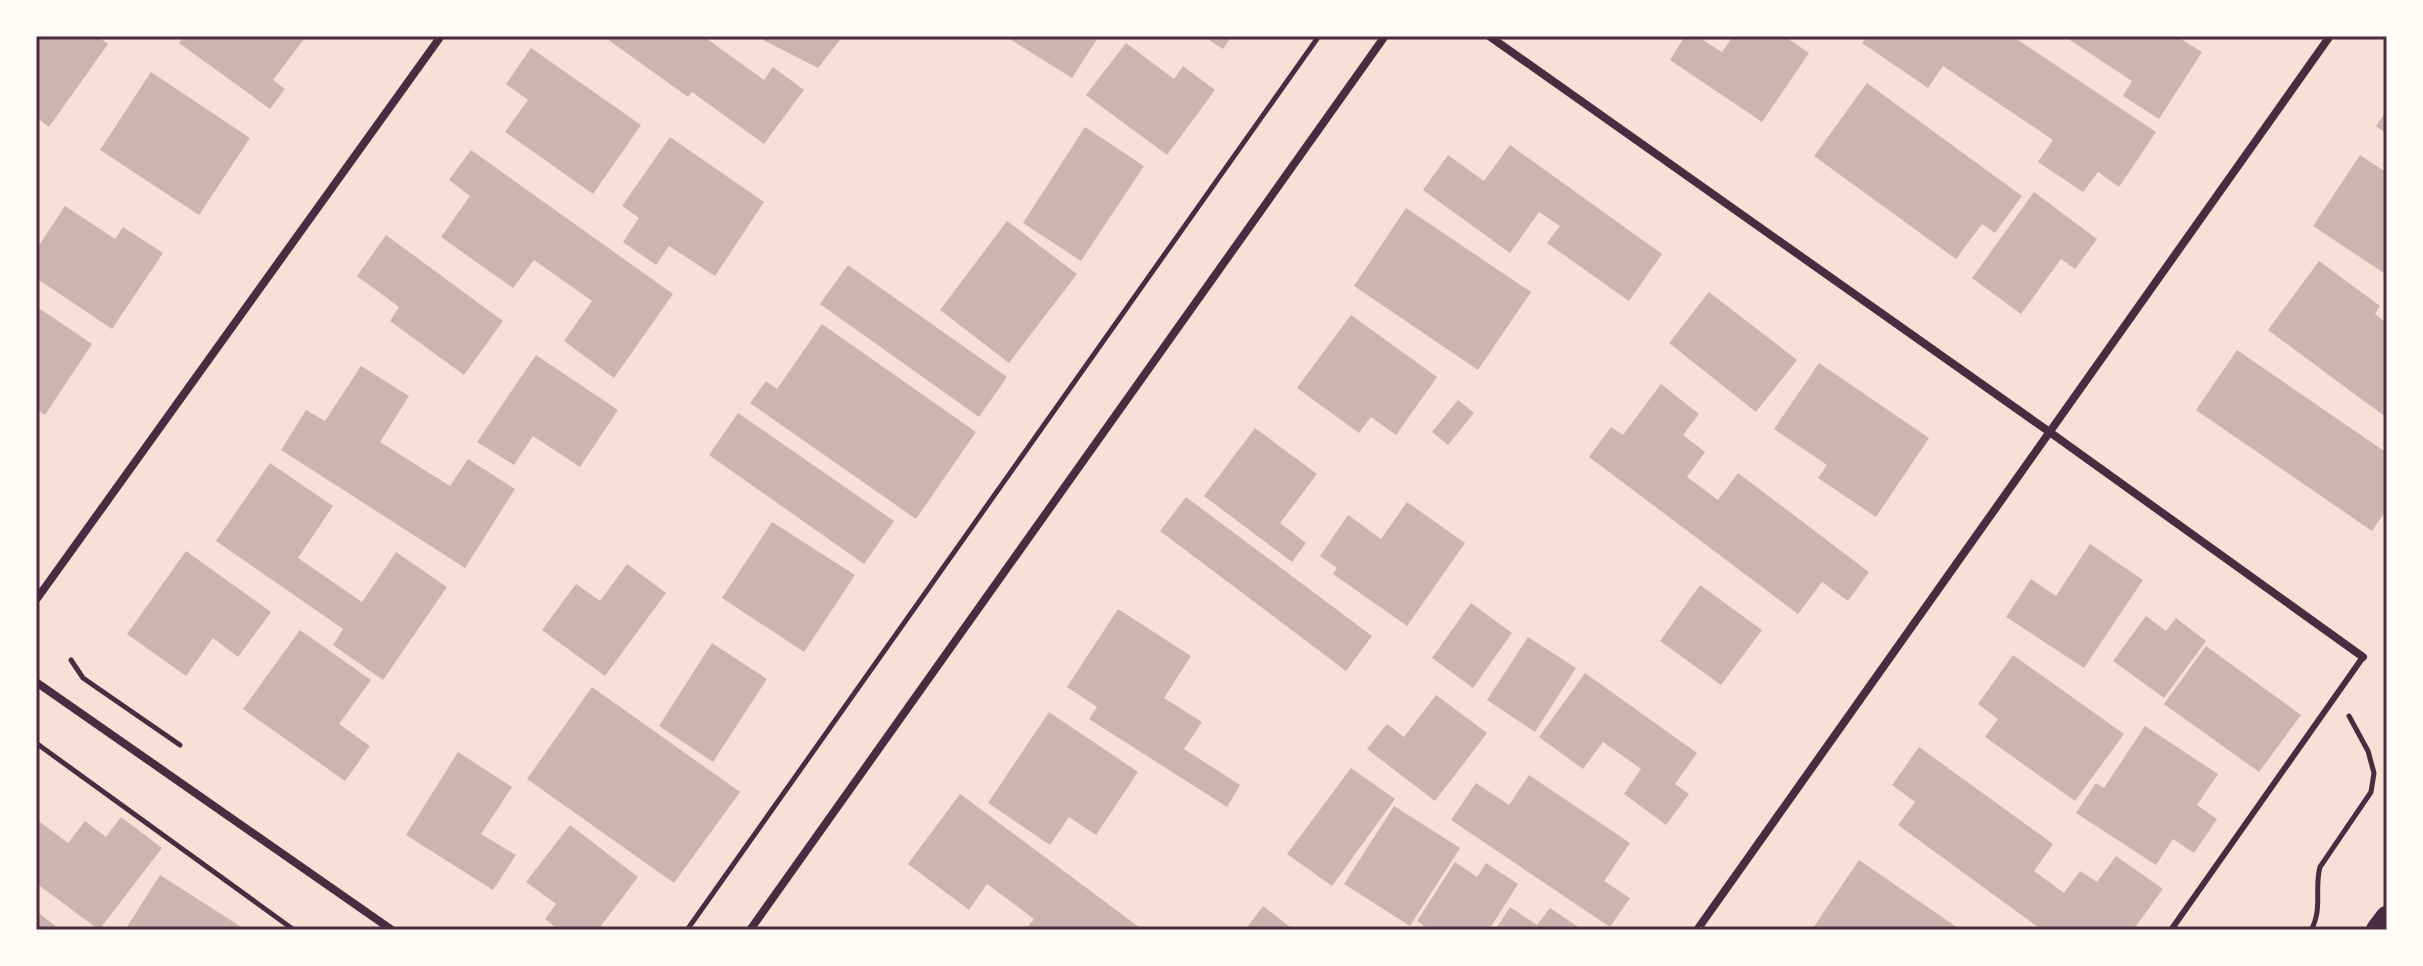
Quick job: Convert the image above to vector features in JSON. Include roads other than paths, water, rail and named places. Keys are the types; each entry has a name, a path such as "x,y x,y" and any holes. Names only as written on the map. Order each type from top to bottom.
{"highway":[{"path":"2378,930 2387,918"}],"street":[{"path":"36,600 441,36"},
{"path":"750,930 1385,36"},
{"path":"1489,36 2363,657"},
{"path":"1697,930 2330,36"},
{"path":"36,682 392,930"}],"lane":[{"path":"2171,930 2363,657"}]}
